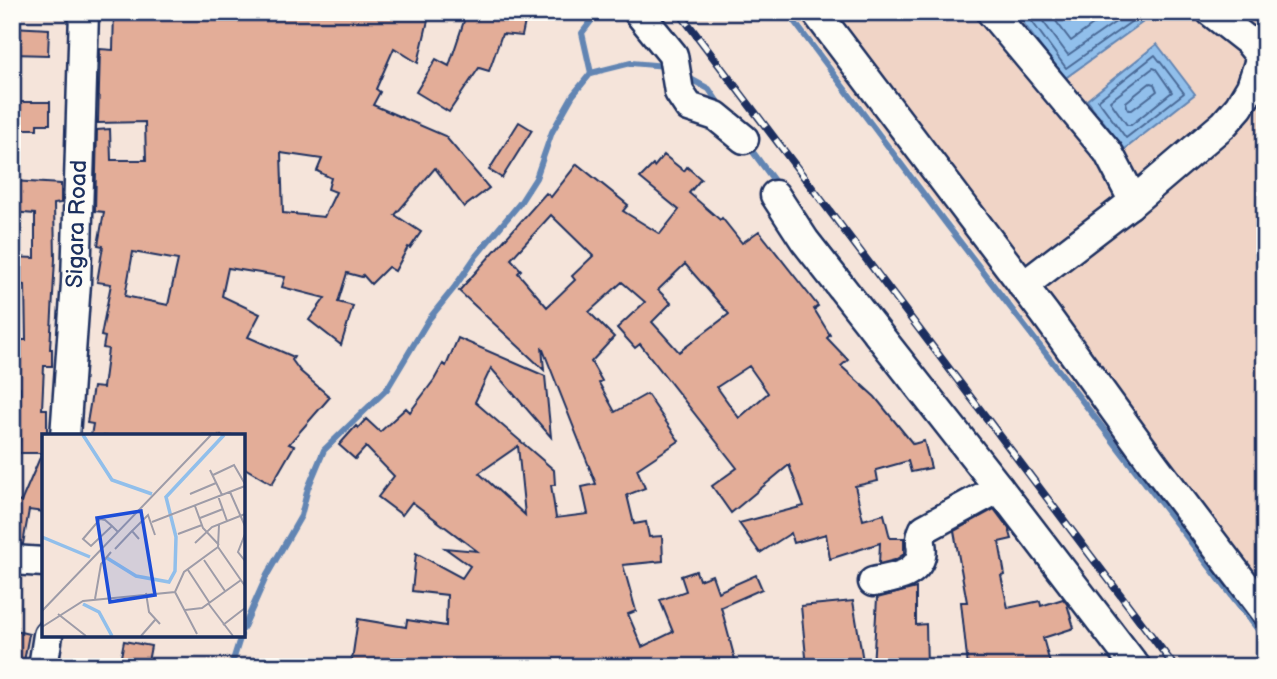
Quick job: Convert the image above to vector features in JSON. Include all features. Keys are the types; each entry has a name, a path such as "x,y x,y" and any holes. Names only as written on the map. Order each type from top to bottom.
{"street":[{"name":"Sigara Road","path":"65,434 76,283 84,12"},
{"path":"638,12 673,55 679,92 689,107 716,116 744,139"},
{"path":"817,12 1265,611"},
{"path":"991,12 1108,152 1131,196 1129,205"},
{"path":"1023,286 1129,205 1224,124 1239,107 1251,87 1261,57 1248,41 1211,12"},
{"path":"775,195 805,241 1136,667"},
{"path":"873,582 907,574 922,554 919,539 924,528 999,488"},
{"path":"12,560 42,562"},
{"path":"43,667 48,637"}],"shaded area":[{"path":"792,12 1265,12 1265,636"}],"water":[{"path":"1157,12 1064,79 1017,14"},
{"path":"1157,44 1195,94 1125,149 1087,100"}],"building":[{"path":"114,12 413,12 429,16 418,63 394,48 376,89 380,92 373,105 445,136 489,188 464,207 435,168 395,215 421,232 410,248 408,247 395,271 388,267 371,284 363,275 362,277 347,273 338,302 353,306 341,345 309,320 325,298 282,287 285,277 228,268 222,296 260,314 248,337 294,357 292,360 300,371 330,397 289,444 294,446 272,484 245,468 245,434 91,434 93,424 87,423 93,387 103,388 108,349 103,348 105,337 101,336 111,284 97,282 103,246 98,245 104,212 95,211 97,130 110,129 111,160 146,160 145,122 98,123 100,49 113,50","holes":["281,153 322,159 317,171 331,178 328,189 336,192 324,217 283,213","133,252 178,260 168,305 125,296"]},
{"path":"467,12 516,12 516,15 526,17 522,36 502,34 489,71 479,68 449,112 416,92 436,59 449,66"},
{"path":"12,27 49,29 48,55 12,54"},
{"path":"12,102 50,102 50,124 37,124 37,129 12,129"},
{"path":"519,122 532,130 502,178 489,170"},
{"path":"664,155 684,171 687,167 701,179 689,193 720,220 722,218 742,243 759,231 818,306 814,309 830,335 827,338 848,360 841,366 875,397 913,444 924,441 931,468 911,472 908,461 876,470 878,481 855,486 863,520 884,514 890,538 904,538 904,554 895,560 879,564 880,543 830,559 826,534 794,543 791,533 760,553 739,523 804,506 789,465 731,513 712,486 737,468 640,344 635,348 617,328 645,302 622,282 589,312 614,337 591,362 615,412 647,394 679,441 637,469 645,488 627,495 634,524 646,522 649,537 662,536 663,561 623,565 636,611 628,614 642,647 673,632 660,600 686,591 681,576 696,571 699,580 712,575 718,592 756,575 762,589 721,607 737,667 654,667 651,660 636,667 351,667 358,619 406,627 407,620 446,626 447,595 412,591 416,553 462,578 470,566 445,548 477,551 412,502 402,515 378,497 394,476 366,447 355,459 339,445 366,419 380,432 406,408 410,412 443,364 446,366 458,338 545,376 551,437 491,368 475,402 554,470 555,485 551,485 556,518 588,514 582,487 596,484 542,347 544,370 459,291 546,193 551,197 577,164 628,205 623,211 660,234 679,210 640,178 653,165 654,167","holes":["551,215 593,256 572,276 575,280 547,307 518,273 521,270 511,259","685,264 729,314 679,352 652,322 671,303 658,290","749,366 768,393 739,418 717,387","518,446 525,515 479,473"]},
{"path":"12,181 61,184 61,203 54,204 55,259 50,349 52,366 44,366 42,409 47,409 47,434 42,434 42,453 19,453 20,435 12,435 12,418 20,419 20,387 17,387 18,365 12,365 12,340 26,340 25,285 12,284 12,257 35,258 35,214 12,212"},
{"path":"42,453 42,512 29,510 23,544 12,543 12,500 21,502"},
{"path":"994,509 1009,529 1012,539 999,542 1005,575 1001,576 1008,608 1040,601 1041,606 1063,599 1067,604 1074,628 1043,638 1051,667 968,667 961,602 967,602 954,531"},
{"path":"916,588 916,625 926,624 927,667 873,667 877,598"},
{"path":"853,601 864,667 807,667 801,606"},
{"path":"12,630 29,634 23,667 12,667"},
{"path":"124,641 151,646 147,667 119,667"}],"waterway":[{"path":"591,73 582,33 592,20 593,12"},
{"path":"787,12 1265,639"},
{"path":"245,624 267,575 301,516 308,488 324,450 387,389 429,319 520,203 536,178 552,132 573,95 591,73 631,63 666,66"},
{"path":"685,76 709,89 721,107"},
{"path":"747,144 778,186"},
{"path":"816,233 852,279"},
{"path":"231,667 240,637"}],"railway":[{"path":"679,12 1175,667"}]}
